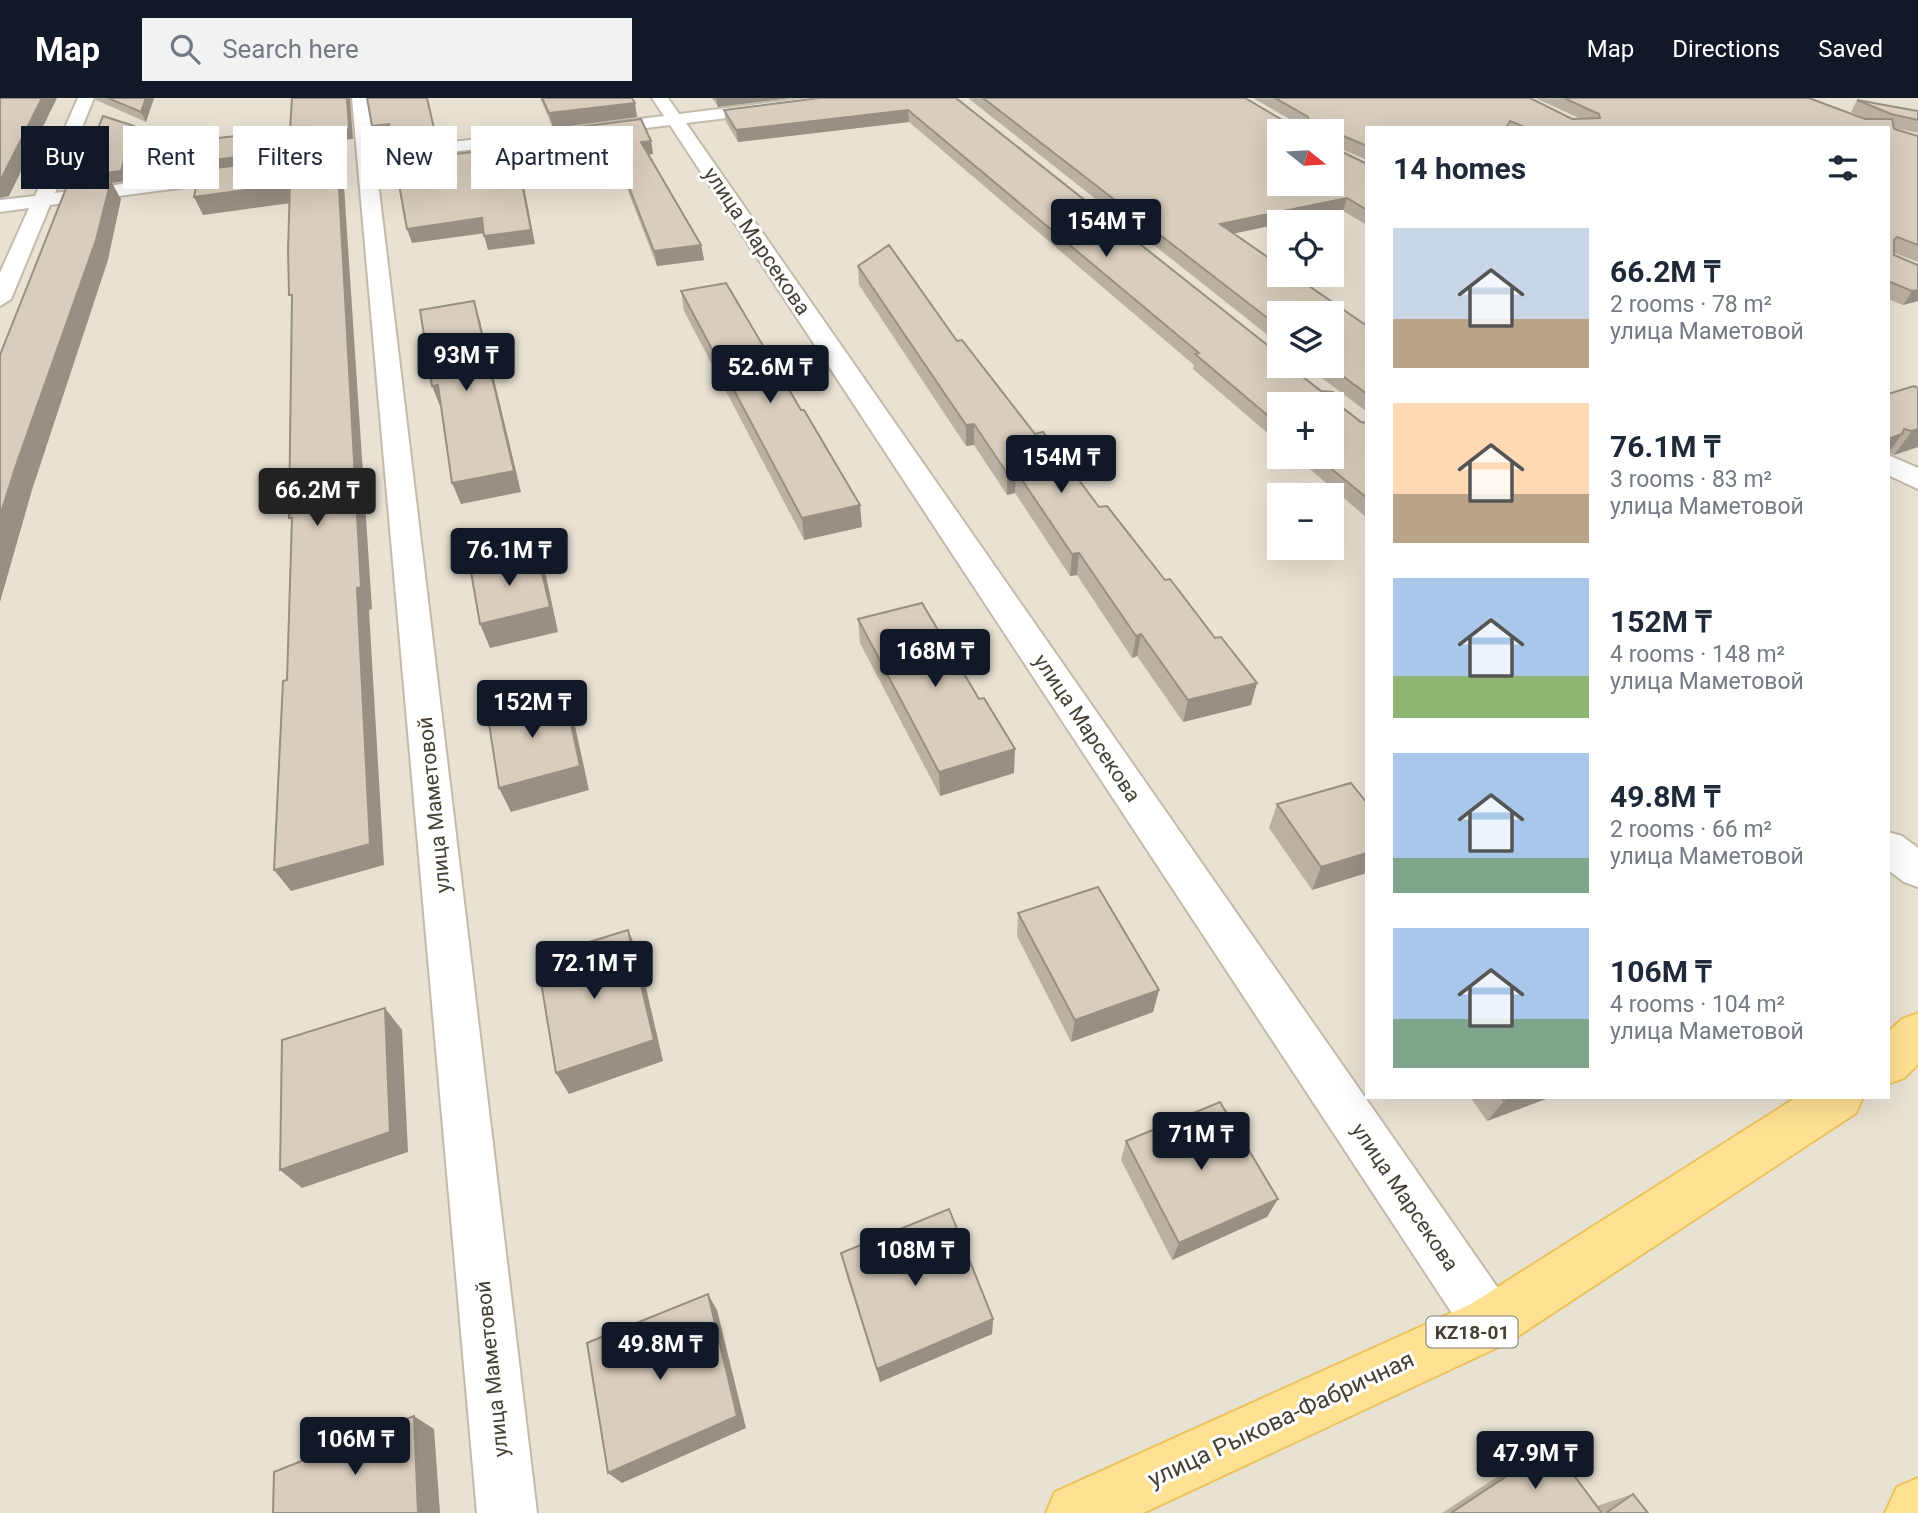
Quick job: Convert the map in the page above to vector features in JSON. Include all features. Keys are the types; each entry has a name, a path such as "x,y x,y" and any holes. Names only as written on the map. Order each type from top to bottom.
{"main road":[{"path":"1890,1061 1918,1033"},
{"name":"улица Рыкова-Фабричная","path":"1076,1513 1490,1323 1836,1099"},
{"path":"1915,1513 1918,1507"}],"street":[{"path":"0,299 86,98"},
{"name":"улица Маметовой","path":"360,98 360,159 507,1513"},
{"path":"360,159 668,108 850,98"},
{"name":"улица Марсекова","path":"668,108 1490,1323"},
{"path":"0,206 233,175"},
{"path":"1890,464 1918,480"},
{"path":"1890,850 1918,871"}],"shaded area":[{"path":"0,98 1918,98 1918,1513 0,1513"}],"building":[{"path":"42,98 28,126 21,126 21,140 0,181 0,99"},
{"path":"108,98 146,98 141,112"},
{"path":"292,98 347,98 349,129 347,126 290,126"},
{"path":"367,98 427,98 433,126 372,126"},
{"path":"542,98 632,98 635,103 549,113"},
{"path":"819,98 956,98 1267,345 1267,378 1304,378 1321,391 1333,392 1267,392 1267,415 1195,354 1199,353 908,110 736,130 724,110"},
{"path":"983,98 1245,98 1281,119 1267,119 1267,196 1344,196 1344,153 1365,163 1365,209 1347,198 1288,210 1267,210 1267,214 1220,224 1267,257 1267,287 1310,287 1331,301 1267,301 1267,318"},
{"path":"1275,98 1530,98 1572,119 1600,118 1599,114 1564,98 1809,98 1865,119 1892,119 1894,129 1918,136 1918,245 1897,237 1894,240 1894,255 1918,265 1918,290 1912,291 1890,282 1890,126 1522,126 1510,121 1507,126 1365,126 1365,145 1344,136 1344,119 1308,119"},
{"path":"1857,100 1918,111 1918,120 1891,114"},
{"path":"103,116 134,126 123,126 121,171 109,172 109,126 99,126"},
{"path":"641,119 651,141 641,142 701,245 654,251 630,189 633,189 633,126 587,126"},
{"path":"233,136 233,158 219,159 219,138"},
{"path":"471,152 471,189 523,189 531,230 484,236 482,218 407,229 400,189 457,189 457,154"},
{"path":"233,166 233,189 253,189 194,197 195,189 219,189 219,168"},
{"path":"66,189 109,189 96,240 0,516 0,355"},
{"path":"290,189 339,189 361,587 357,588 370,844 274,870 283,681 287,680 292,518 289,518 292,295 289,295"},
{"path":"889,245 957,341 962,340 1035,434 1043,432 1099,507 1107,506 1165,580 1170,579 1215,638 1221,637 1257,683 1188,700 1141,634 1136,636 1079,553 1072,554 1016,471 1007,473 974,424 966,425 858,266"},
{"path":"726,283 860,505 802,518 681,291"},
{"path":"474,301 514,471 452,483 438,385 432,386 420,310"},
{"path":"1344,310 1365,325 1365,393 1344,377"},
{"path":"1914,386 1918,388 1918,429 1904,429 1902,434 1890,438 1890,393"},
{"path":"1344,409 1365,423 1365,496 1332,469 1344,469"},
{"path":"537,552 550,607 480,624 470,566"},
{"path":"922,603 979,699 984,698 1015,749 939,772 858,619"},
{"path":"564,692 580,766 499,788 487,711"},
{"path":"1351,783 1365,800 1365,854 1321,867 1277,804"},
{"path":"1098,887 1159,990 1075,1020 1018,913"},
{"path":"628,930 654,1040 556,1073 537,958"},
{"path":"385,1008 390,1132 280,1170 282,1040"},
{"path":"1220,1102 1278,1199 1179,1243 1126,1141"},
{"path":"949,1209 993,1319 877,1369 841,1253"},
{"path":"708,1294 737,1416 608,1473 587,1343"},
{"path":"414,1416 418,1513 273,1513 274,1472"},
{"path":"1552,1446 1602,1513 1451,1513"},
{"path":"1633,1494 1648,1513 1606,1513"}]}
